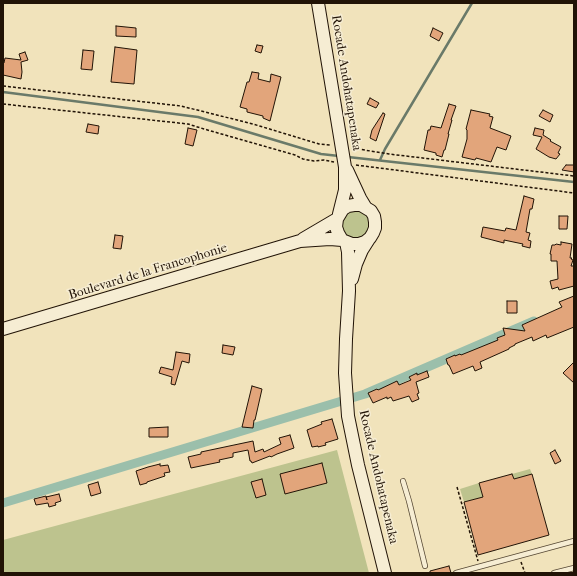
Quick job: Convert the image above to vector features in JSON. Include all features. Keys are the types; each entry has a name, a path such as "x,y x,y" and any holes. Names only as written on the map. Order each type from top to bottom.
{"main road":[{"name":"Rocade Andohatapenaka","path":"318,3 344,158"},
{"path":"344,158 360,198 366,208"},
{"path":"344,158 345,190 336,227 348,252 349,291"},
{"path":"300,241 338,216 343,209 348,206 360,205 371,211 374,216 375,228 362,250 356,264 349,291"},
{"path":"300,241 330,239 359,244 370,238"},
{"name":"Boulevard de la Francophonie","path":"3,329 300,241"},
{"name":"Rocade Andohatapenaka","path":"349,291 345,372 348,416 358,464 385,573"}],"lane":[{"path":"403,481 425,566"},
{"path":"456,573 574,541"},
{"path":"554,573 574,568"}],"path":[{"path":"3,86 181,106 253,124 319,144 344,158 574,193"},
{"path":"3,104 188,124 314,161 381,152 574,176"},
{"path":"457,487 480,567"},
{"path":"519,556 525,573"}],"green space":[{"path":"358,209 366,214 369,219 370,230 363,239 347,240 338,222 343,213"},
{"path":"337,450 369,573 3,573 3,540"},
{"path":"530,469 532,474 514,479 512,474"},
{"path":"479,483 483,497 464,502 460,489"}],"building":[{"path":"116,26 136,28 136,37 116,36"},
{"path":"433,28 443,33 439,41 430,36"},
{"path":"257,45 263,46 261,53 255,51"},
{"path":"115,47 137,50 134,84 111,82"},
{"path":"83,50 94,51 92,70 81,69"},
{"path":"25,52 28,60 21,62 21,79 3,75 3,63 5,58 21,60 19,54"},
{"path":"252,72 259,73 258,79 270,82 271,74 281,77 270,121 263,118 263,116 247,112 247,109 240,107 247,82 249,82"},
{"path":"370,98 379,103 376,108 367,104"},
{"path":"449,104 456,106 442,157 436,155 436,153 424,150 428,130 430,130 431,126 441,128"},
{"path":"471,110 490,114 489,116 493,117 490,128 511,136 506,150 497,147 491,162 476,158 475,160 462,157 467,139 466,129"},
{"path":"543,110 553,115 550,122 539,116"},
{"path":"383,113 385,114 376,141 370,138 372,130"},
{"path":"88,124 99,126 98,134 86,132"},
{"path":"188,128 197,130 193,146 185,144"},
{"path":"535,128 544,130 543,135 561,147 558,153 560,154 556,159 549,157 536,149 542,137 533,135"},
{"path":"566,165 574,165 574,172 562,170"},
{"path":"524,196 534,199 532,209 530,209 526,232 530,233 528,240 531,241 530,248 522,246 523,244 504,240 504,243 481,237 483,227 505,231 506,228 516,230"},
{"path":"559,216 568,216 567,229 559,229"},
{"path":"115,235 123,236 121,249 113,248"},
{"path":"561,242 572,244 570,258 573,260 571,266 574,266 574,286 559,290 558,287 552,289 550,281 558,279 557,261 551,261 550,254 552,245 561,245"},
{"path":"574,296 574,327 547,338 546,335 533,341 532,337 480,362 482,368 475,371 473,366 453,374 446,359 455,355 461,355 498,340 497,338 505,335 503,328 525,331 522,325 562,307 559,302"},
{"path":"507,301 517,301 517,313 507,313"},
{"path":"223,345 235,347 233,355 222,353"},
{"path":"176,352 190,354 189,363 182,361 175,385 171,384 172,377 159,373 161,367 173,370"},
{"path":"574,362 574,383 563,373"},
{"path":"427,371 429,377 416,382 419,399 412,402 409,396 393,401 391,397 387,399 387,397 373,403 368,393 397,381 399,385 411,380 409,377 417,373 417,375"},
{"path":"252,386 262,389 255,420 253,428 242,427"},
{"path":"332,419 338,439 325,443 326,445 312,447 307,430 322,424 321,422"},
{"path":"168,427 168,437 149,437 149,428"},
{"path":"290,435 294,448 271,457 270,456 252,463 250,461 248,450 233,453 233,457 219,460 220,462 191,468 188,457 201,454 201,452 253,441 255,452 263,449 264,452 281,444 279,438"},
{"path":"555,450 561,461 555,464 550,453"},
{"path":"322,463 327,483 285,494 280,474"},
{"path":"160,464 160,466 168,465 170,472 164,473 165,476 140,485 136,471"},
{"path":"512,474 514,479 532,474 549,535 478,555 464,502 483,497 479,483"},
{"path":"262,479 266,495 256,498 251,482"},
{"path":"98,482 101,493 91,496 88,485"},
{"path":"59,494 61,501 55,503 56,505 49,507 48,503 36,505 34,499"},
{"path":"449,566 451,573 430,573 430,571"}],"waterway":[{"path":"380,160 385,149 472,3"},
{"path":"3,92 198,117 321,154 339,156"},
{"path":"348,157 574,182"},
{"path":"3,503 365,394 534,321"}]}
